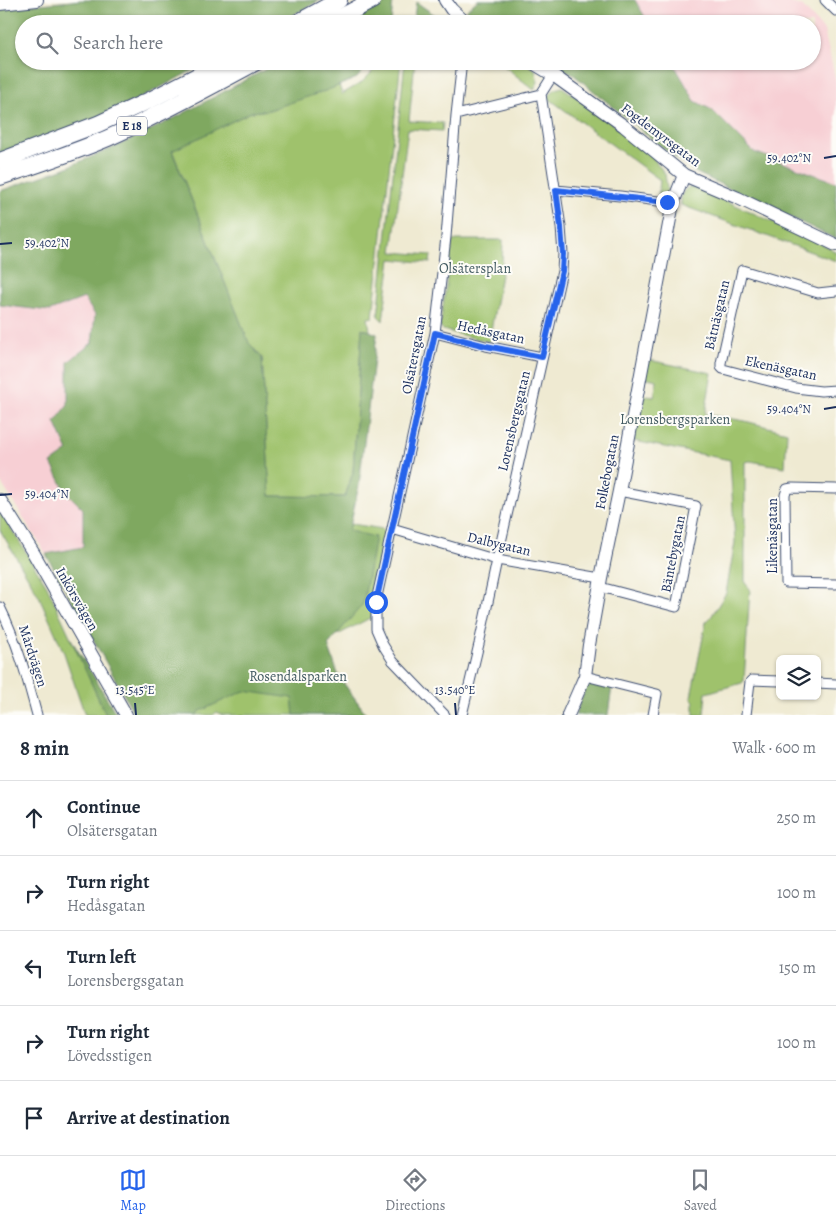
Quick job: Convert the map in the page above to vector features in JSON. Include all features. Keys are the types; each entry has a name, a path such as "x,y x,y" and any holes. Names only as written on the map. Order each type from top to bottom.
{"highway":[{"path":"312,15 339,0"},
{"path":"345,15 373,0"},
{"name":"E 18","path":"0,161 98,124 208,70"},
{"name":"E 18","path":"0,177 52,160 107,138 162,112 241,70"}],"street":[{"path":"0,4 37,0"},
{"path":"445,0 457,15"},
{"path":"825,0 836,11"},
{"name":"Olsätersgatan","path":"445,715 393,660 383,645 376,629 376,602 435,333 446,237 461,70"},
{"name":"Fogdemyrsgatan","path":"545,70 624,126 684,175 738,198 836,245"},
{"path":"456,115 541,94 553,75"},
{"name":"Lorensbergsgatan","path":"462,715 480,644 562,271 562,236 541,94"},
{"name":"Folkebogatan","path":"568,715 585,676 600,583 673,203 684,175"},
{"path":"556,190 673,203"},
{"name":"Båtnäsgatan","path":"721,367 742,270 818,293 836,291"},
{"name":"Hedåsgatan","path":"435,333 486,346 542,357"},
{"name":"Ekenäsgatan","path":"721,367 796,388 836,390"},
{"name":"Likenäsgatan","path":"836,489 787,489 785,495 786,584 836,584"},
{"name":"Bäntebygatan","path":"619,492 696,506 676,607"},
{"name":"Inkörsvägen","path":"0,500 34,554 126,715"},
{"name":"Dalbygatan","path":"392,530 497,560 600,583 676,607"},
{"name":"Mårdvägen","path":"0,607 9,625 37,715"},
{"path":"585,676 657,694 653,715"},
{"path":"746,715 750,682 752,680 776,681"},
{"path":"821,683 836,684"}],"shaded area":[{"path":"635,0 779,0 802,6 810,15 644,15"},
{"path":"821,27 824,30 836,81 836,182 754,152 712,110 695,101 677,70 821,70"},
{"path":"84,298 95,315 92,343 68,362 68,406 55,422 68,451 66,492 83,509 83,547 46,554 0,481 0,305 50,311"}],"green space":[{"path":"82,0 320,0 293,15 15,15 15,70 193,70 101,119 0,156 0,8"},
{"path":"386,0 393,0 392,15 360,15"},
{"path":"478,0 635,0 644,15 471,15 466,10"},
{"path":"416,2 435,15 414,15"},
{"path":"264,70 364,70 357,78 328,90 269,110 251,112 172,151 249,343 262,358 270,496 345,497 353,472 362,328 377,334 359,485 349,531 375,537 363,604 328,645 339,677 367,715 294,715 292,698 244,691 198,712 197,715 135,715 46,554 83,547 83,509 66,492 51,463 68,451 55,422 68,405 68,362 92,343 95,315 84,298 50,311 0,305 0,191 65,168 169,121"},
{"path":"373,70 400,70 373,317 368,318 370,331 362,329 353,472 345,497 270,496 262,358 249,344 172,150 251,112 269,110 339,85 342,94 361,83"},
{"path":"404,70 414,70 409,121 443,123 442,131 408,129 392,252 431,255 430,263 391,259 383,321 378,316"},
{"path":"509,70 535,70 538,82 534,90"},
{"path":"565,70 677,70 695,101 712,110 754,152 836,182 836,239 697,173 673,156 574,75"},
{"path":"562,87 602,115 651,155 665,174 668,194 663,199 658,198 660,180 548,98 554,91"},
{"path":"689,187 698,188 830,248 836,253 836,261 681,205 682,194"},
{"name":"Olsätersplan","path":"457,240 503,240 502,269 489,342 443,330 440,327 452,243"},
{"name":"Lorensbergsparken","path":"649,360 712,373 705,414 745,421 787,432 785,467 750,461 745,462 745,583 750,589 744,681 706,693 704,715 694,715 694,702 691,697 706,622 726,593 735,542 730,460 634,441 640,395 654,397 657,380 643,377"},
{"path":"0,511 47,586 106,715 85,715 64,653 39,596 0,530"},
{"name":"Rosendalsparken","path":"352,524 383,529 386,533 372,617 324,642 339,677 367,715 222,715 217,712 213,715 182,715 348,526"},
{"path":"71,639 117,715 106,715"},
{"path":"591,683 612,687 608,715 575,715 587,685"}],"route":[{"path":"376,602 435,333 486,346 542,357 562,271 563,254 556,190 667,202"}]}
